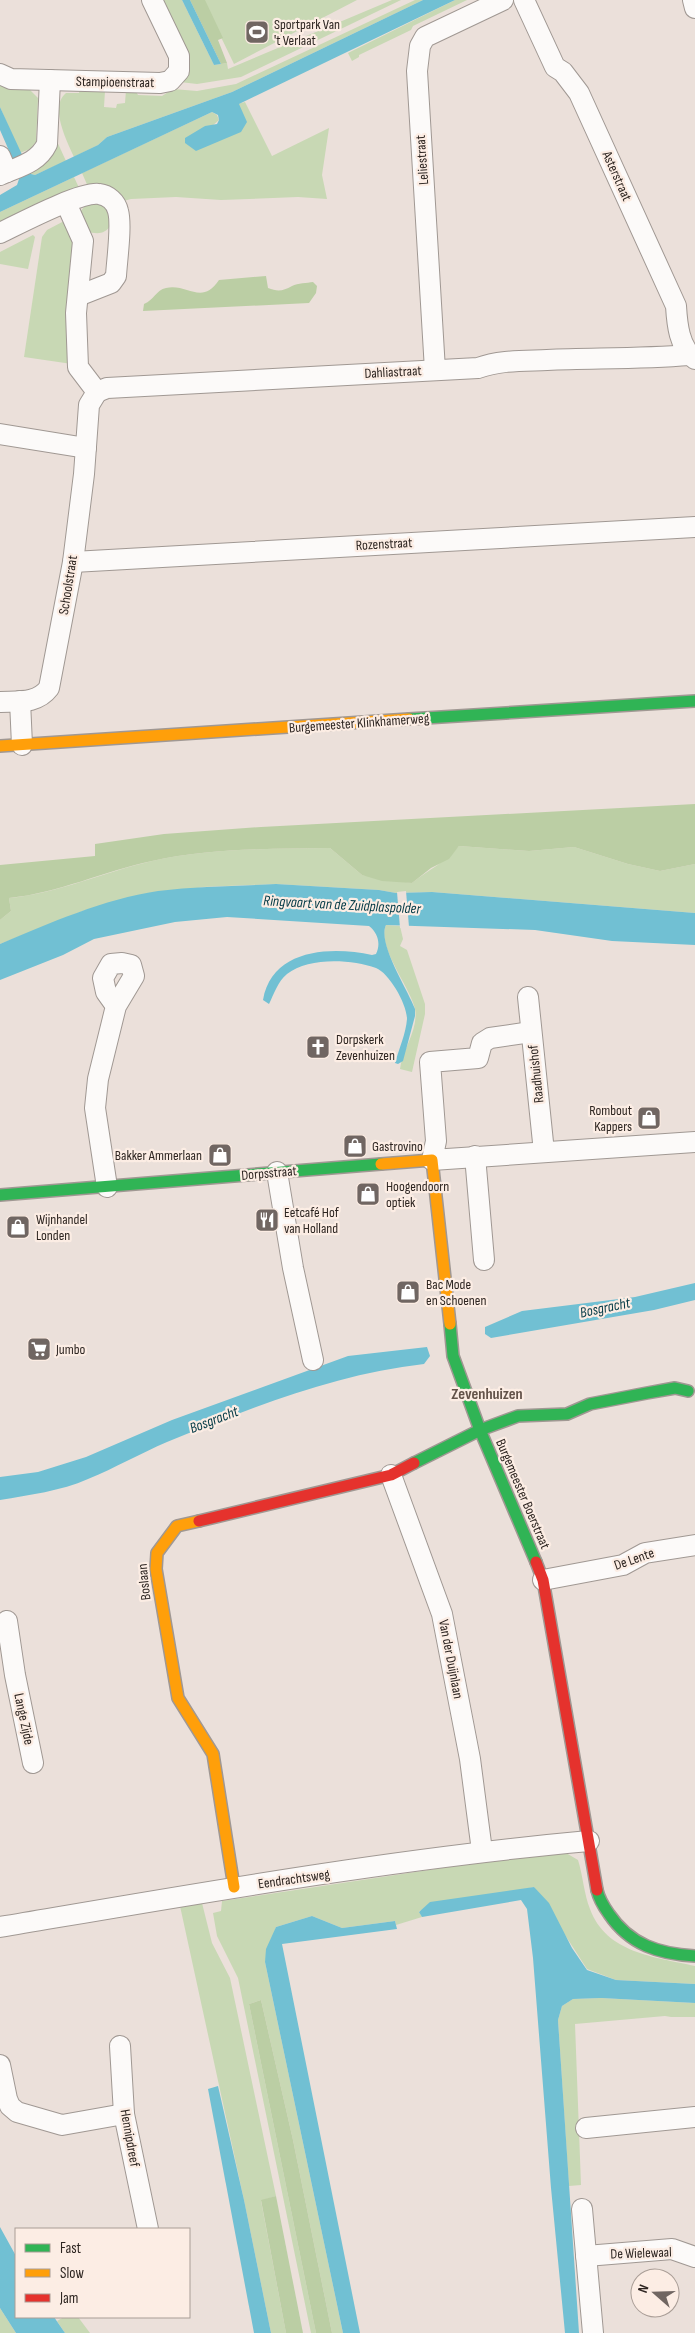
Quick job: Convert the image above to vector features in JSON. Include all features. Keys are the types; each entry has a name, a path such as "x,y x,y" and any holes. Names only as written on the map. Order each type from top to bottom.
{"street":[{"name":"Stampioenstraat","path":"0,74 12,79 160,83 170,81 179,70 180,63 152,0"},
{"name":"Leliestraat","path":"435,370 417,71 420,46 424,37 503,0"},
{"name":"Asterstraat","path":"524,0 555,67 563,72 579,93 676,306 677,327 692,357"},
{"path":"693,0 695,8"},
{"path":"2,168 30,162 38,158 47,144 50,80"},
{"path":"0,233 66,203 93,194 99,194 110,199 119,213 116,276 111,283 78,296"},
{"path":"66,203 83,241 76,313 78,367 97,392"},
{"name":"Dahliastraat","path":"97,392 107,388 478,368 496,362 606,357 642,359 692,357"},
{"name":"Schoolstraat","path":"10,702 40,698 49,688 73,562 89,405 97,392"},
{"path":"0,434 86,448"},
{"name":"Rozenstraat","path":"73,562 695,527"},
{"name":"Burgemeester Klinkhamerweg","path":"0,746 695,701"},
{"path":"10,702 22,745"},
{"name":"Raadhuishof","path":"528,997 544,1152"},
{"path":"107,1187 95,1108 98,1078 116,1006"},
{"path":"432,1160 436,1141 430,1062 478,1058 482,1044 490,1038 531,1032"},
{"name":"Dorpsstraat","path":"0,1195 475,1156 695,1142"},
{"path":"475,1156 484,1260"},
{"name":"Burgemeester Boerstraat","path":"432,1160 453,1356 480,1430 543,1580 598,1895 605,1910 621,1932 632,1941 659,1953 695,1956"},
{"path":"277,1172 293,1268 313,1360"},
{"name":"Boslaan","path":"234,1887 213,1754 178,1698 156,1568 157,1553 177,1526 390,1475 480,1430 518,1416 567,1414 590,1404 675,1388 693,1394"},
{"name":"Van der Duijnlaan","path":"390,1475 442,1614 470,1759 482,1851"},
{"name":"De Lente","path":"543,1580 623,1565 644,1553 695,1545"},
{"name":"Lange Zijde","path":"7,1621 8,1677 34,1763"},
{"name":"Eendrachtsweg","path":"0,1927 234,1887 482,1851 589,1841"},
{"name":"Hennipdreef","path":"120,2046 124,2114 148,2228"},
{"path":"0,2065 7,2099 10,2106 17,2112 62,2125 124,2114"},
{"path":"586,2128 695,2117"},
{"path":"582,2209 593,2333"},
{"name":"De Wielewaal","path":"586,2256 672,2249 695,2257"}],"green space":[{"path":"158,0 182,0 214,65 227,63 228,69 392,0 401,0 241,77 197,84 180,82"},
{"path":"190,0 205,0 223,38 218,40 227,63 221,64"},
{"name":"Sportpark Van 't Verlaat","path":"203,0 357,0 234,64"},
{"path":"415,0 423,0 232,92 107,137 98,145 74,157 59,115 61,99 66,93 79,93 80,87 105,91 104,107 116,108 117,104 125,103 126,90 134,88 138,95 162,96 173,89 197,91 236,84"},
{"path":"455,0 467,0 413,26 411,30 359,55 359,57 352,61 348,53"},
{"path":"0,82 21,85 20,90 30,90 38,98 36,142 30,149 20,153 0,107"},
{"path":"245,102 272,156 329,128 322,175 327,199 298,197 221,200 176,197 131,199 120,202 89,189 82,173 212,112 217,115 219,120 211,127 205,126 196,151 238,104"},
{"path":"55,137 66,161 35,175 31,174 29,171"},
{"path":"74,177 80,190 0,226 0,212"},
{"path":"87,203 107,204 111,225 103,232 94,233 87,231 80,212"},
{"path":"66,220 74,235 72,364 24,357 42,237 47,230"},
{"path":"33,235 35,237 28,269 0,264 0,252"},
{"path":"266,276 268,288 280,290 297,284 313,282 317,286 316,293 309,303 143,311 144,304 166,288 181,288 200,293 213,288 219,280"},
{"path":"695,804 695,864 660,871 628,864 574,847 529,851 459,846 449,859 431,868 412,883 382,881 362,875 330,848 219,851 134,865 46,892 9,898 11,911 0,920 0,865 95,856 95,844 164,834 261,827"},
{"path":"459,846 529,851 574,847 628,864 660,871 695,864 695,913 432,892 396,893 379,890 276,884 203,887 83,911 0,944 0,920 11,911 9,898 46,892 152,861 219,851 330,848 362,875 412,883 443,861"},
{"path":"386,925 400,926 403,939 400,946 407,950 425,1004 425,1014 412,1072 400,1069 415,1024 415,1009 386,944 384,934"},
{"path":"561,1850 578,1860 590,1909 597,1924 608,1935 620,1944 648,1956 695,1966 695,1984 616,1980 587,1969 534,1887 419,1911 422,1917 396,1925 395,1921 342,1928 312,1916 276,1927 265,1962 343,2333 332,2333 293,2140 261,2000 249,2004 316,2333 311,2333 238,1978 217,1936 213,1913 221,1911 222,1901"},
{"path":"202,1903 212,1943 230,1978 276,2196 261,2201 286,2333 271,2333 180,1906"},
{"path":"601,1998 695,2003 695,2017 665,2016 575,2024 581,2185 569,2186 558,2020 562,2006 573,1999"},
{"path":"261,2000 293,2140 332,2333 316,2333 249,2004"},
{"path":"276,2196 303,2333 286,2333 261,2200"},
{"path":"0,2308 16,2333 0,2333"},
{"path":"62,2318 79,2318 90,2333 65,2333 57,2321"}],"water":[{"path":"182,0 190,0 221,64 214,65"},
{"path":"423,0 455,0 239,104 247,122 241,132 196,151 185,143 185,138 205,126 217,124 219,120 218,115 212,112 0,212 0,195 17,185 20,176 0,130 0,107 31,174 35,175 98,145 107,137 232,92"},
{"name":"Ringvaart van de Zuidplaspolder","path":"276,884 379,890 396,893 432,892 695,913 695,945 612,941 535,930 386,925 384,933 389,954 415,1009 415,1016 403,1061 398,1064 395,1063 405,1030 406,1013 401,998 392,982 376,968 342,961 318,962 306,965 296,968 281,980 269,1004 263,1000 269,983 278,970 290,961 305,955 321,952 339,951 376,954 378,939 375,932 369,926 227,917 175,922 94,939 63,955 0,980 0,944 97,906 158,891"},
{"name":"Bosgracht","path":"695,1283 695,1300 654,1310 491,1338 485,1334 485,1327 522,1311 635,1297"},
{"name":"Bosgracht","path":"427,1347 430,1356 424,1364 358,1376 293,1394 167,1442 67,1487 0,1500 0,1477 38,1472 86,1457 172,1420 348,1356"},
{"path":"534,1887 549,1903 572,1948 587,1970 616,1980 695,1984 695,2003 601,1998 573,1999 562,2006 558,2020 579,2333 565,2333 551,2188 533,1958 527,1909 521,1900 422,1917 419,1912 430,1902"},
{"path":"312,1916 342,1928 395,1921 397,1929 282,1944 360,2333 343,2333 265,1962 266,1949 276,1927"},
{"path":"218,2086 244,2200 271,2333 254,2333 208,2089"},
{"path":"0,2227 15,2254 15,2318 55,2318 65,2333 16,2333 0,2308"}],"pier":[{"path":"406,891 409,927 400,928 397,892"}],"traffic: fast":[{"path":"409,719 695,701"},
{"path":"0,1195 381,1164"},
{"path":"450,1324 453,1356 480,1430 536,1562"},
{"path":"414,1463 480,1430 518,1416 567,1414 590,1404 647,1393 675,1388 688,1391"},
{"path":"597,1890 602,1903 617,1925 636,1940 646,1946 669,1953 695,1956"}],"traffic: slow":[{"path":"0,746 409,719"},
{"path":"381,1164 432,1160 450,1324"},
{"path":"199,1521 177,1526 157,1553 156,1569 178,1698 213,1754 234,1887"}],"traffic: jam":[{"path":"199,1521 391,1475 414,1463"},
{"path":"536,1562 543,1580 597,1890"}],"place":[{"name":"Sportpark Van 't Verlaat","path":"257,32"},
{"name":"Dorpskerk Zevenhuizen","path":"318,1047"},
{"name":"Rombout Kappers","path":"649,1118"},
{"name":"Gastrovino","path":"355,1146"},
{"name":"Bakker Ammerlaan","path":"220,1155"},
{"name":"Hoogendoorn optiek","path":"368,1194"},
{"name":"Eetcafé Hof van Holland","path":"267,1220"},
{"name":"Wijnhandel Londen","path":"18,1227"},
{"name":"Bac Mode en Schoenen","path":"408,1292"},
{"name":"Jumbo","path":"39,1349"}],"district":[{"name":"Zevenhuizen","path":"487,1394"}]}
